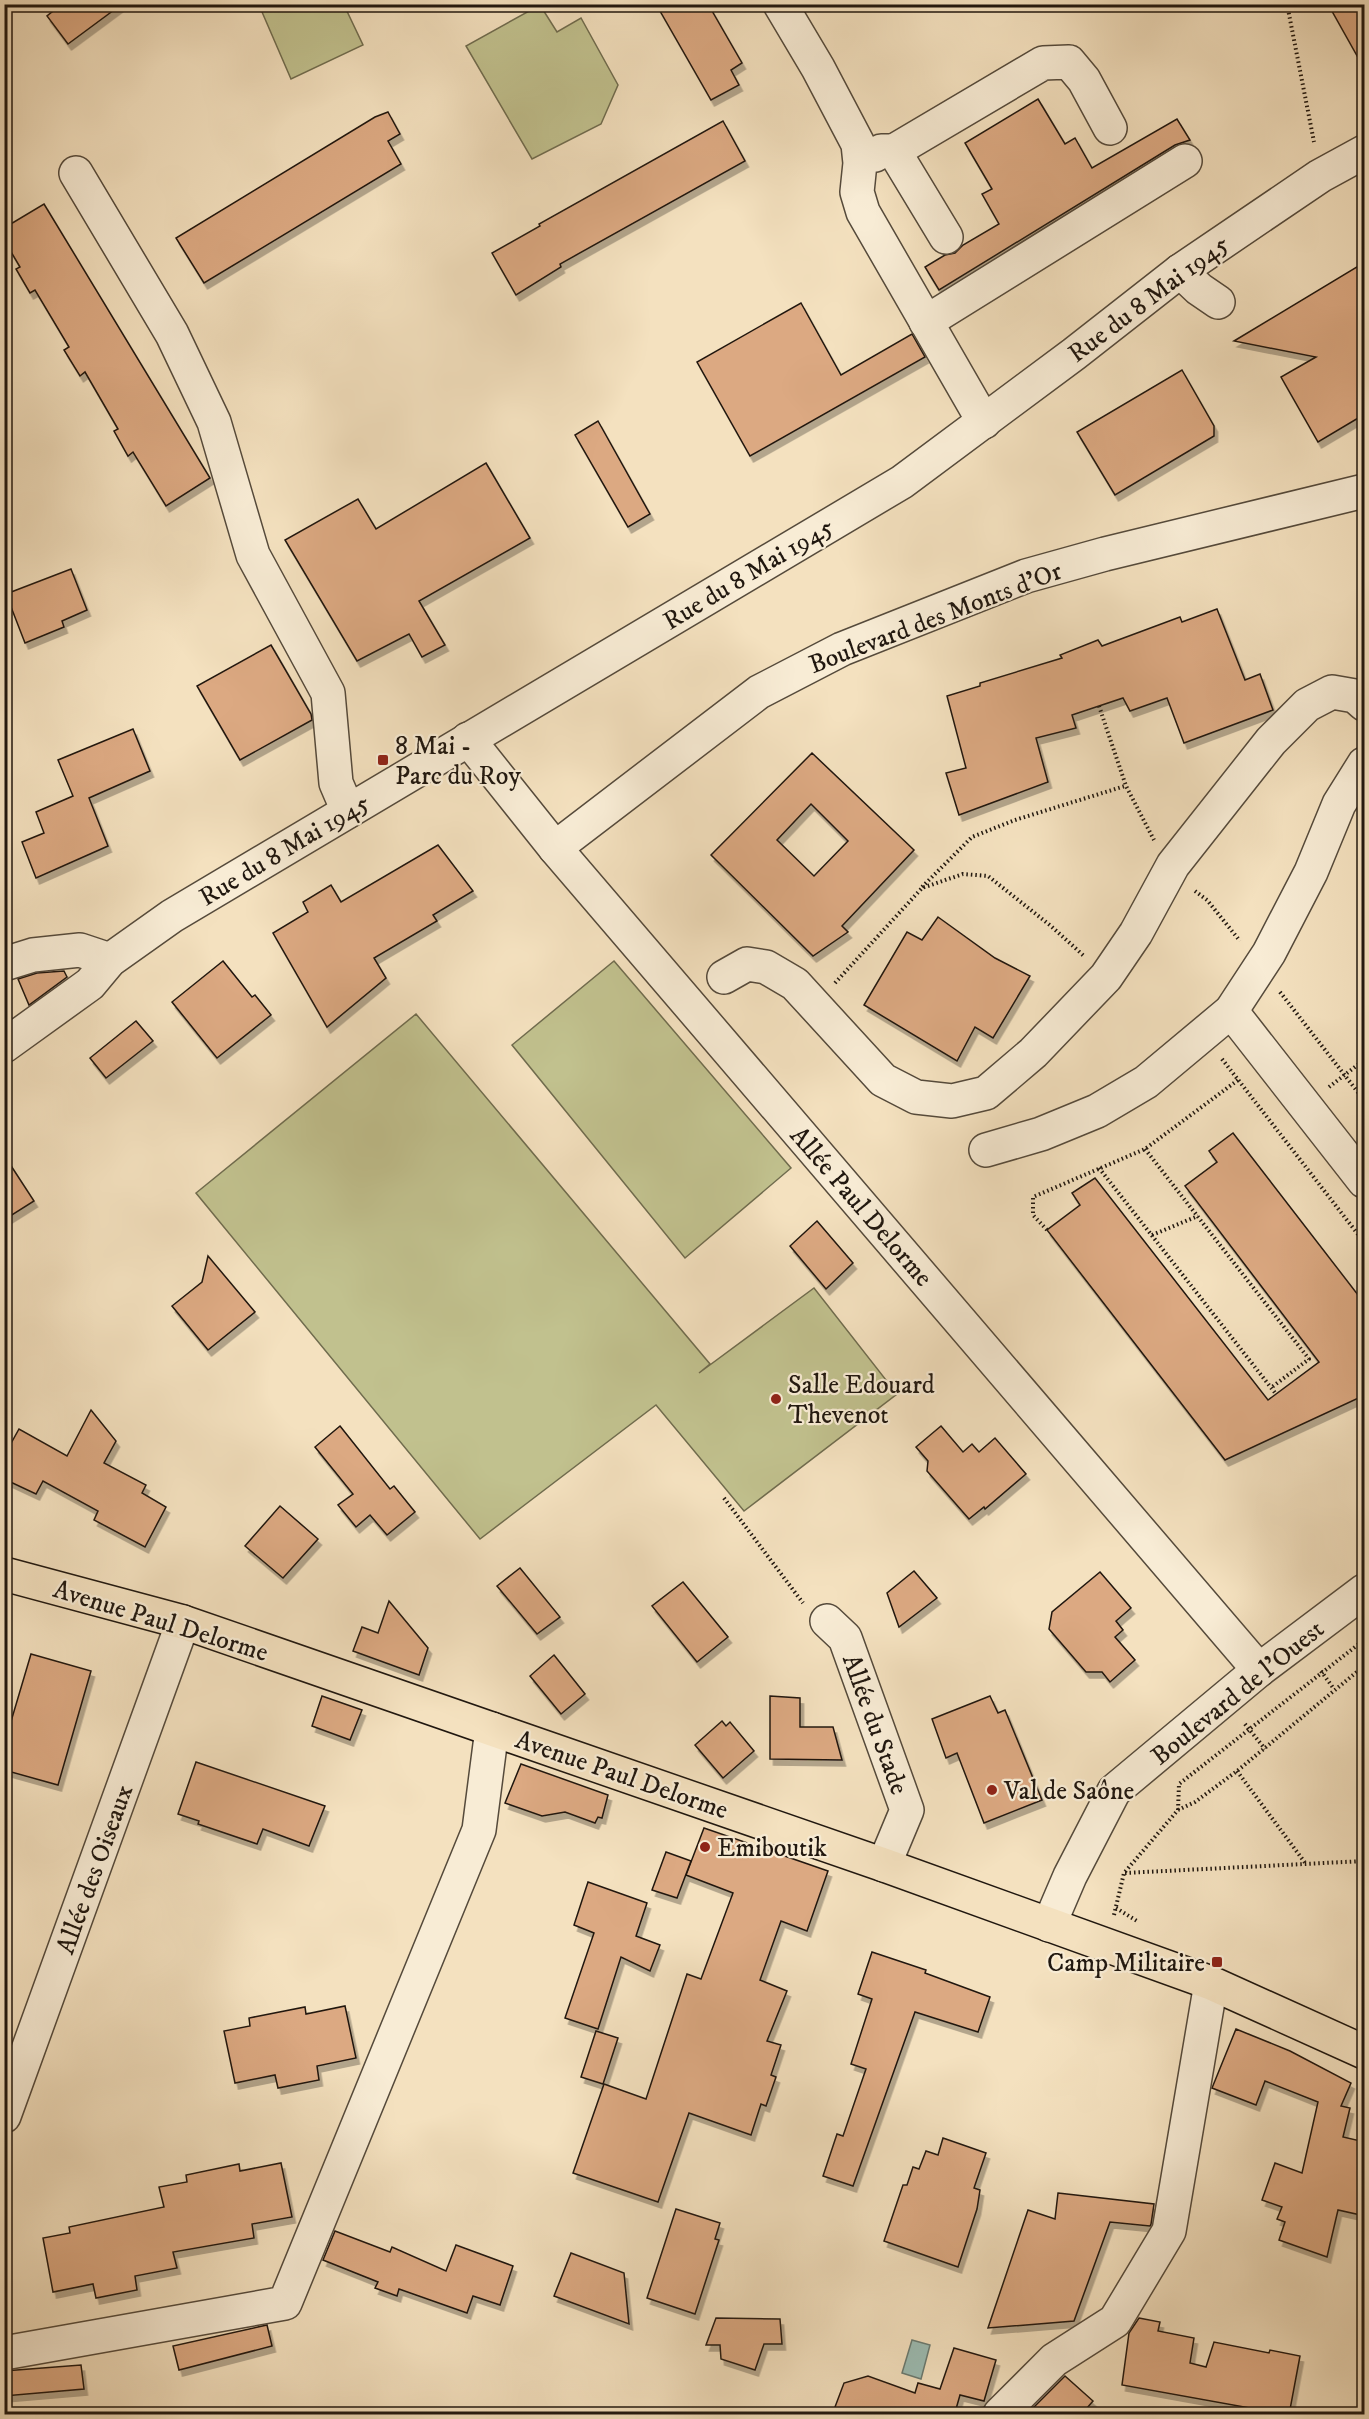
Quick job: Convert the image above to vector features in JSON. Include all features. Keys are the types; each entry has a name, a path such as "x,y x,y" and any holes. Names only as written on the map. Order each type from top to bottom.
{"main road":[{"name":"Avenue Paul Delorme","path":"4,1574 183,1622 884,1865 1210,1983 1365,2052"}],"street":[{"path":"780,4 818,68 858,144 860,164 856,192 863,212 984,422"},
{"path":"860,164 881,151 894,151 1043,63 1069,62 1084,80 1110,128"},
{"path":"894,151 946,237"},
{"name":"Rue du 8 Mai 1945","path":"4,1046 90,984 110,960 172,916 902,482 984,422 1179,271 1320,176 1365,152"},
{"path":"926,322 1185,161"},
{"path":"76,173 172,334 214,422 253,555 328,693 336,783 348,811"},
{"path":"1179,271 1218,302"},
{"name":"Boulevard des Monts d'Or","path":"555,848 759,692 842,649 1026,576 1105,554 1365,491"},
{"path":"724,977 747,964 766,967 795,984 883,1080 916,1097 952,1101 986,1093 1033,1053 1106,977 1136,933 1170,872 1271,741 1307,705 1332,692 1355,696 1365,704"},
{"name":"Allée Paul Delorme","path":"468,738 555,848 1259,1670"},
{"path":"986,1150 1041,1134 1097,1111 1146,1082 1231,1011 1260,966 1311,872 1339,804 1365,764"},
{"path":"4,964 33,956 80,950 110,960"},
{"path":"1231,1011 1365,1181"},
{"name":"Boulevard de l'Ouest","path":"1049,1925 1070,1876 1114,1791 1259,1670 1365,1591"},
{"name":"Allée du Stade","path":"827,1621 844,1638 907,1810 884,1865"},
{"name":"Allée des Oiseaux","path":"4,2116 183,1622"},
{"path":"4,2353 285,2302 479,1830 492,1730"},
{"path":"1000,2415 1054,2360 1115,2321 1169,2231 1210,1983"}],"path":[{"path":"1287,4 1313,137"},
{"path":"1099,706 1126,786 1170,872 1207,900 1365,1100"},
{"path":"815,1005 972,837 1015,820 1126,786"},
{"path":"922,888 963,874 988,876 1051,926 1106,977"},
{"path":"1203,1035 1365,1242"},
{"path":"1047,1230 1033,1215 1033,1197 1145,1149 1238,1080"},
{"path":"1145,1149 1309,1359 1272,1387"},
{"path":"1099,1168 1276,1394"},
{"path":"1152,1235 1198,1216"},
{"path":"724,1498 808,1609 827,1621"},
{"path":"1178,1810 1179,1784 1365,1640"},
{"path":"1113,1916 1124,1873 1178,1810 1195,1802 1237,1771 1365,1666"},
{"path":"1237,1771 1306,1864"},
{"path":"1124,1873 1365,1862"}],"green space":[{"path":"259,5 344,5 363,45 291,79"},
{"path":"540,5 557,32 581,18 618,85 601,124 532,159 466,46"},
{"path":"614,961 791,1168 685,1258 512,1045"},
{"path":"416,1014 710,1364 699,1373 814,1288 897,1394 744,1511 656,1405 480,1539 196,1193"}],"water":[{"path":"912,2340 930,2345 921,2379 902,2373"}],"building":[{"path":"62,4 122,4 68,44 47,16"},
{"path":"656,4 708,4 742,63 731,70 739,85 711,100"},
{"path":"1328,4 1365,4 1365,70"},
{"path":"1038,99 1065,144 1075,138 1092,168 1177,119 1190,140 1175,145 939,290 925,267 945,255 955,253 963,245 999,224 982,194 992,189 965,143"},
{"path":"388,112 400,134 388,141 401,164 204,283 176,238 375,117"},
{"path":"723,121 745,161 560,264 561,267 516,295 492,253 540,226 539,224"},
{"path":"44,204 210,478 166,506 133,452 128,456 114,431 118,429 85,372 80,376 64,350 69,347 35,290 30,293 16,269 20,267 4,240 4,228"},
{"path":"1365,262 1365,414 1318,442 1281,377 1316,357 1234,341"},
{"path":"801,303 841,375 912,334 925,357 750,456 697,362"},
{"path":"1182,370 1214,426 1214,436 1115,495 1077,432"},
{"path":"598,421 650,514 628,527 575,435"},
{"path":"486,463 530,538 419,601 445,645 422,657 409,634 357,661 285,540 358,499 376,529"},
{"path":"71,569 87,610 62,621 64,627 25,643 6,594"},
{"path":"1217,609 1245,680 1260,674 1273,710 1184,743 1167,698 1130,711 1123,698 1072,715 1076,728 1036,738 1048,782 959,815 946,773 966,768 947,696 980,686 980,683 1062,658 1060,655 1098,640 1102,646 1180,617 1182,622"},
{"path":"271,645 311,714 312,720 240,760 197,686"},
{"path":"133,729 150,771 89,798 108,846 36,878 22,842 44,833 36,812 73,796 58,760"},
{"path":"812,753 914,850 842,926 848,932 813,956 711,855","holes":["811,804 848,841 814,876 777,840"]},
{"path":"438,845 473,891 433,915 437,921 374,958 386,978 327,1027 273,933 308,912 303,902 331,885 341,902"},
{"path":"938,917 995,958 1030,976 993,1038 975,1027 957,1061 864,1005 907,932 922,940"},
{"path":"223,961 252,997 255,995 271,1015 217,1058 172,1002"},
{"path":"64,971 67,977 29,1005 18,979 37,973"},
{"path":"136,1021 153,1041 106,1078 90,1058"},
{"path":"1233,1133 1365,1304 1365,1395 1225,1460 1047,1230 1080,1205 1072,1193 1095,1178 1268,1400 1319,1362 1185,1186 1217,1162 1209,1151"},
{"path":"4,1155 34,1201 4,1220"},
{"path":"817,1221 853,1263 826,1289 790,1246"},
{"path":"208,1256 255,1312 208,1350 172,1306 202,1282"},
{"path":"91,1410 116,1441 104,1463 146,1485 142,1493 166,1507 145,1547 94,1520 98,1511 43,1481 36,1494 4,1479 4,1456 19,1429 67,1456"},
{"path":"340,1426 390,1489 394,1486 415,1512 387,1535 370,1515 356,1527 338,1505 353,1494 315,1447"},
{"path":"941,1426 963,1452 972,1444 979,1452 995,1438 1026,1474 985,1509 984,1507 969,1519 927,1471 928,1461 916,1447"},
{"path":"280,1506 318,1539 283,1578 245,1546"},
{"path":"520,1568 560,1617 537,1634 497,1586"},
{"path":"914,1571 937,1598 899,1627 887,1593"},
{"path":"1100,1572 1131,1608 1116,1621 1123,1630 1115,1637 1135,1660 1110,1682 1102,1672 1086,1672 1049,1629 1052,1612"},
{"path":"683,1582 728,1637 697,1662 652,1606"},
{"path":"389,1601 428,1648 419,1675 353,1651 362,1627 378,1633"},
{"path":"31,1654 91,1671 58,1785 4,1770 4,1745"},
{"path":"554,1655 585,1694 561,1714 530,1676"},
{"path":"322,1696 362,1710 350,1740 312,1726"},
{"path":"770,1696 800,1698 800,1727 833,1727 842,1760 770,1759"},
{"path":"990,1696 998,1713 1005,1710 1042,1800 984,1823 957,1753 946,1758 932,1719"},
{"path":"722,1721 726,1726 730,1722 754,1751 723,1778 695,1745"},
{"path":"196,1762 325,1806 309,1846 263,1829 257,1844 198,1824 199,1821 178,1814"},
{"path":"521,1764 608,1795 602,1818 598,1817 595,1823 565,1812 542,1816 505,1803"},
{"path":"704,1828 828,1871 807,1931 781,1921 760,1980 787,1991 767,2041 781,2045 771,2075 776,2077 766,2106 761,2104 751,2135 689,2113 658,2202 573,2173 604,2084 646,2099 687,1974 701,1979 733,1893 686,1875"},
{"path":"666,1852 691,1861 677,1898 652,1890"},
{"path":"588,1882 647,1903 636,1936 660,1945 650,1971 621,1957 598,2029 565,2018 594,1933 574,1925"},
{"path":"872,1952 926,1970 925,1973 990,1997 978,2032 915,2012 853,2186 823,2176 837,2134 843,2136 866,2069 851,2064 872,1999 858,1994"},
{"path":"345,2006 356,2058 317,2066 319,2080 278,2088 275,2075 235,2083 224,2031 250,2026 249,2018 305,2007 306,2014"},
{"path":"1236,2029 1290,2051 1351,2083 1341,2106 1350,2108 1343,2137 1365,2142 1365,2216 1338,2210 1327,2257 1279,2240 1285,2222 1277,2219 1282,2207 1262,2200 1275,2163 1302,2173 1318,2102 1265,2081 1256,2105 1212,2088"},
{"path":"596,2031 618,2038 603,2084 581,2077"},
{"path":"943,2138 986,2153 974,2188 980,2190 977,2209 958,2267 884,2241 903,2185 907,2185 913,2167 919,2169 926,2151 938,2155"},
{"path":"281,2163 292,2217 252,2224 254,2238 173,2252 177,2268 135,2276 137,2290 96,2298 93,2284 53,2292 43,2238 70,2233 69,2227 164,2207 159,2187 187,2182 186,2175 239,2164 240,2171"},
{"path":"1058,2193 1154,2204 1151,2224 1150,2226 1110,2222 1074,2321 988,2328 1028,2210 1055,2219"},
{"path":"676,2209 720,2223 715,2239 719,2240 695,2314 647,2298"},
{"path":"335,2231 390,2252 392,2247 446,2271 456,2245 513,2266 500,2305 473,2296 467,2313 399,2289 397,2296 375,2288 378,2282 323,2260"},
{"path":"571,2253 624,2273 629,2324 554,2296"},
{"path":"716,2318 780,2319 782,2344 764,2344 755,2370 721,2359 720,2345 706,2345"},
{"path":"1139,2318 1160,2322 1158,2331 1194,2338 1190,2363 1206,2367 1214,2342 1269,2353 1270,2350 1300,2356 1289,2415 1122,2385 1129,2333"},
{"path":"267,2325 272,2346 179,2370 173,2346"},
{"path":"954,2348 996,2360 984,2401 960,2395 956,2409 965,2412 964,2415 832,2415 844,2383 868,2376 915,2393 918,2383 940,2389"},
{"path":"81,2365 84,2389 4,2396 4,2371"},
{"path":"1065,2376 1093,2401 1081,2415 1026,2415"}],"place":[{"name":"8 Mai - Parc du Roy","path":"383,760"},
{"name":"Salle Edouard Thevenot","path":"776,1399"},
{"name":"Val de Saône","path":"992,1790"},
{"name":"Emiboutik","path":"705,1847"},
{"name":"Camp Militaire","path":"1217,1962"}]}
